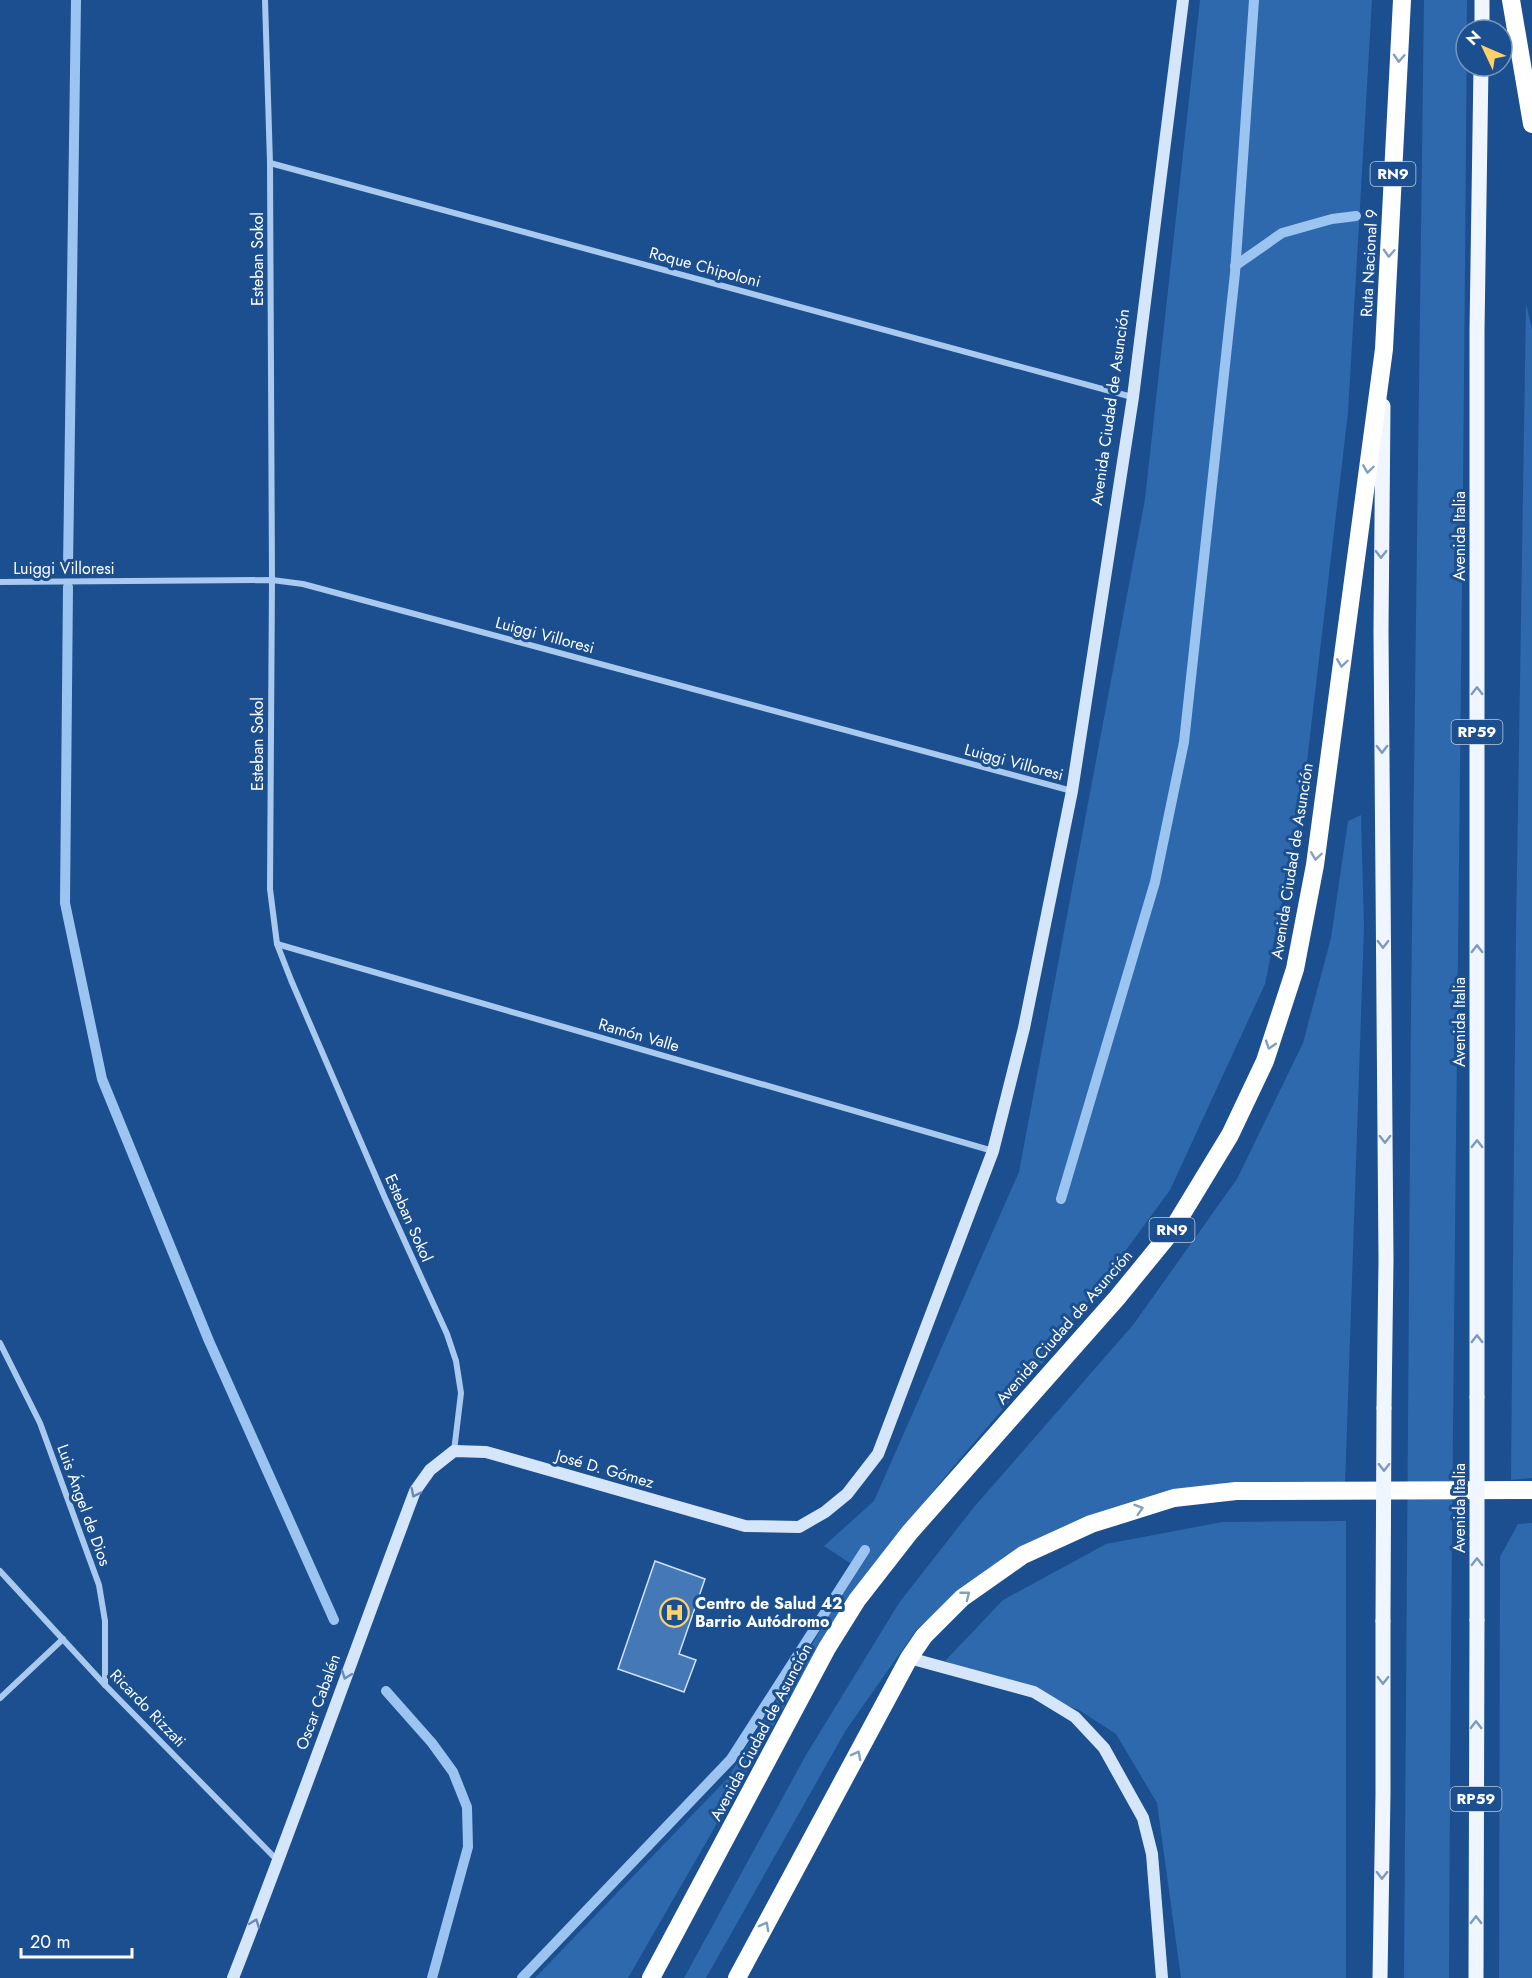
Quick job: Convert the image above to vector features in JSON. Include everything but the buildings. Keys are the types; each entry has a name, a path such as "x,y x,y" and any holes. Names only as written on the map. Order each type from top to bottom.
{"highway":[{"name":"Ruta Nacional 9","path":"1384,349 1402,0"},
{"path":"1511,0 1532,124"},
{"name":"Avenida Ciudad de Asunción","path":"651,1978 827,1648 856,1600 910,1532 1117,1298 1172,1232 1230,1135 1265,1061 1295,969 1315,865 1384,349"},
{"path":"737,1978 909,1658 924,1636 962,1598 1023,1555 1091,1524 1174,1498 1236,1491 1532,1490"}],"main road":[{"path":"1482,0 1482,18"},
{"name":"Avenida Italia","path":"1476,1978 1477,331 1481,78"},
{"path":"1380,1978 1386,1260 1381,643 1384,349"}],"street":[{"name":"Esteban Sokol","path":"265,0 270,163 272,580 270,890 277,944 385,1198 450,1343 456,1361 461,1393 454,1451"},
{"name":"Avenida Ciudad de Asunción","path":"745,1526 799,1527 825,1512 847,1494 878,1454 993,1151 1024,1028 1072,791 1133,397 1182,0"},
{"name":"Roque Chipoloni","path":"270,163 1133,397"},
{"name":"Luiggi Villoresi","path":"0,582 272,580 303,584 1072,791"},
{"name":"Ramón Valle","path":"277,944 993,1151"},
{"name":"Luis Ángel de Dios","path":"0,1343 40,1423 99,1585 105,1621 105,1685"},
{"name":"José D. Gómez","path":"454,1451 486,1452 745,1526"},
{"name":"Oscar Cabalén","path":"233,1978 279,1862 415,1491 430,1470 454,1451"},
{"name":"Ricardo Rizzati","path":"0,1571 105,1685 279,1862"},
{"path":"0,1698 63,1639"},
{"path":"909,1658 1034,1692 1076,1717 1104,1748 1143,1818 1152,1854 1162,1978"}],"shaded area":[{"path":"1200,0 1372,0 1348,413 1302,804 1265,984 1170,1190 1047,1358 895,1538 834,1620 628,1978 535,1978 726,1780 809,1650 856,1567 824,1546 874,1501 1019,1172 1145,499"},
{"path":"1424,0 1467,0 1467,18 1454,18 1454,78 1466,78 1449,1978 1404,1978 1411,1007"},
{"path":"1526,304 1532,329 1532,1478 1511,1480 1516,932"},
{"path":"1361,815 1364,927 1345,1486 1156,1499 1006,1557 917,1629 846,1730 706,1978 684,1978 806,1755 899,1603 974,1507 1133,1325 1237,1179 1303,1043 1331,938 1348,821"},
{"path":"1346,1521 1346,1978 1181,1978 1157,1803 1116,1734 1079,1710 945,1661 1003,1600 1106,1544 1222,1522"},
{"path":"1532,1523 1532,1978 1499,1978 1500,1557 1518,1524"}],"waterway":[{"path":"68,568 76,0"},
{"path":"1061,1199 1155,882 1184,742 1235,273 1254,0"},
{"path":"1235,266 1282,233 1332,219 1356,216"},
{"path":"68,587 65,903 102,1079 209,1341 334,1620"},
{"path":"522,1978 731,1759 865,1550"},
{"path":"386,1691 432,1743 453,1772 467,1807 468,1847 432,1978"}],"place":[{"name":"Centro de Salud 42 Barrio Autódromo","path":"674,1612"}]}
